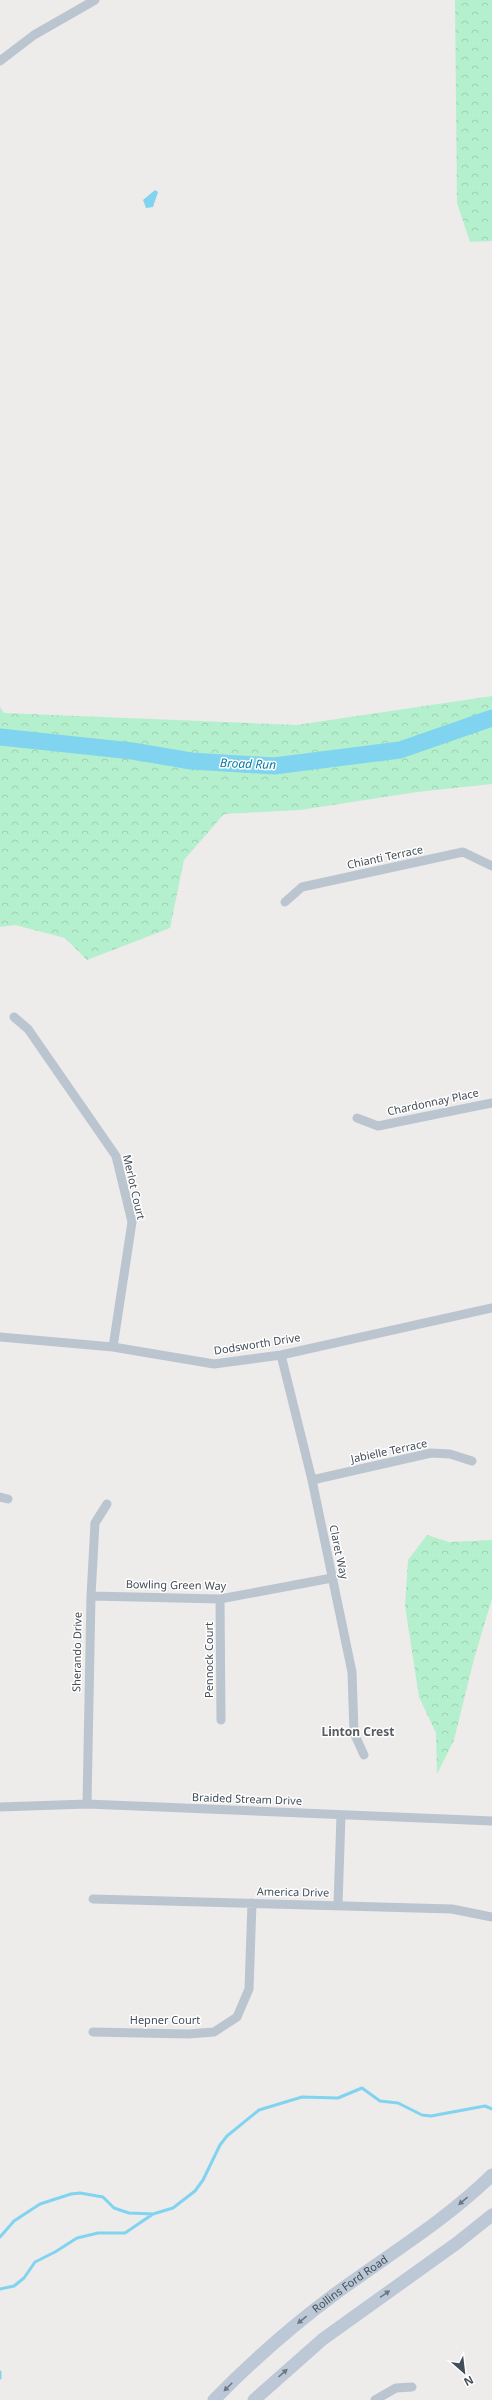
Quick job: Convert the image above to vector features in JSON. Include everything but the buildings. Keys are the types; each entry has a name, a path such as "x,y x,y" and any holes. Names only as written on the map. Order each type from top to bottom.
{"main road":[{"name":"Rollins Ford Road","path":"214,2400 278,2339 305,2317 451,2211 492,2175"},
{"path":"254,2400 323,2339 457,2243 492,2215"}],"street":[{"path":"0,61 34,35 95,0"},
{"name":"Chianti Terrace","path":"285,902 302,887 463,852 492,866"},
{"name":"Merlot Court","path":"14,1017 28,1029 116,1156 132,1222 113,1347"},
{"name":"Chardonnay Place","path":"357,1118 378,1126 492,1103"},
{"name":"Dodsworth Drive","path":"0,1337 113,1347 214,1364 281,1354 492,1308"},
{"name":"Claret Way","path":"281,1354 312,1480 352,1672 354,1733 364,1755"},
{"name":"Jabielle Terrace","path":"312,1480 431,1454 450,1454 472,1461"},
{"name":"Sherando Drive","path":"87,1804 90,1596 95,1523 107,1504"},
{"name":"Bowling Green Way","path":"90,1596 220,1599 332,1578"},
{"name":"Pennock Court","path":"220,1599 221,1720"},
{"name":"Braided Stream Drive","path":"0,1807 87,1804 492,1821"},
{"path":"338,1905 341,1815"},
{"name":"America Drive","path":"92,1899 452,1909 492,1917"},
{"name":"Hepner Court","path":"93,2032 188,2034 214,2032 237,2017 249,1989 252,1903"},
{"path":"376,2400 396,2388 412,2387"}],"green space":[{"path":"455,0 492,0 492,241 470,242 457,203"},
{"path":"492,696 492,784 417,792 300,810 224,814 184,860 170,928 87,960 65,938 15,925 0,927 0,707 4,713 296,725"},
{"path":"427,1535 449,1542 492,1540 492,1599 474,1659 454,1740 437,1774 436,1733 419,1697 405,1606 408,1560"}],"water":[{"path":"155,190 158,192 153,207 146,208 143,200"}],"waterway":[{"name":"Broad Run","path":"0,737 132,751 191,761 274,766 400,750 492,718"},
{"path":"0,2237 14,2221 40,2204 71,2194 80,2193 103,2197 114,2208 129,2213 153,2214 173,2208 195,2191 203,2180 220,2145 227,2136 259,2110 302,2097 338,2098 362,2088 380,2101 398,2103 422,2115 431,2116 485,2106 492,2109"},
{"path":"0,2289 14,2286 24,2278 35,2262 55,2252 77,2238 98,2233 125,2233 153,2214"},
{"path":"0,2372 0,2378"}],"district":[{"name":"Linton Crest","path":"358,1732"}]}
